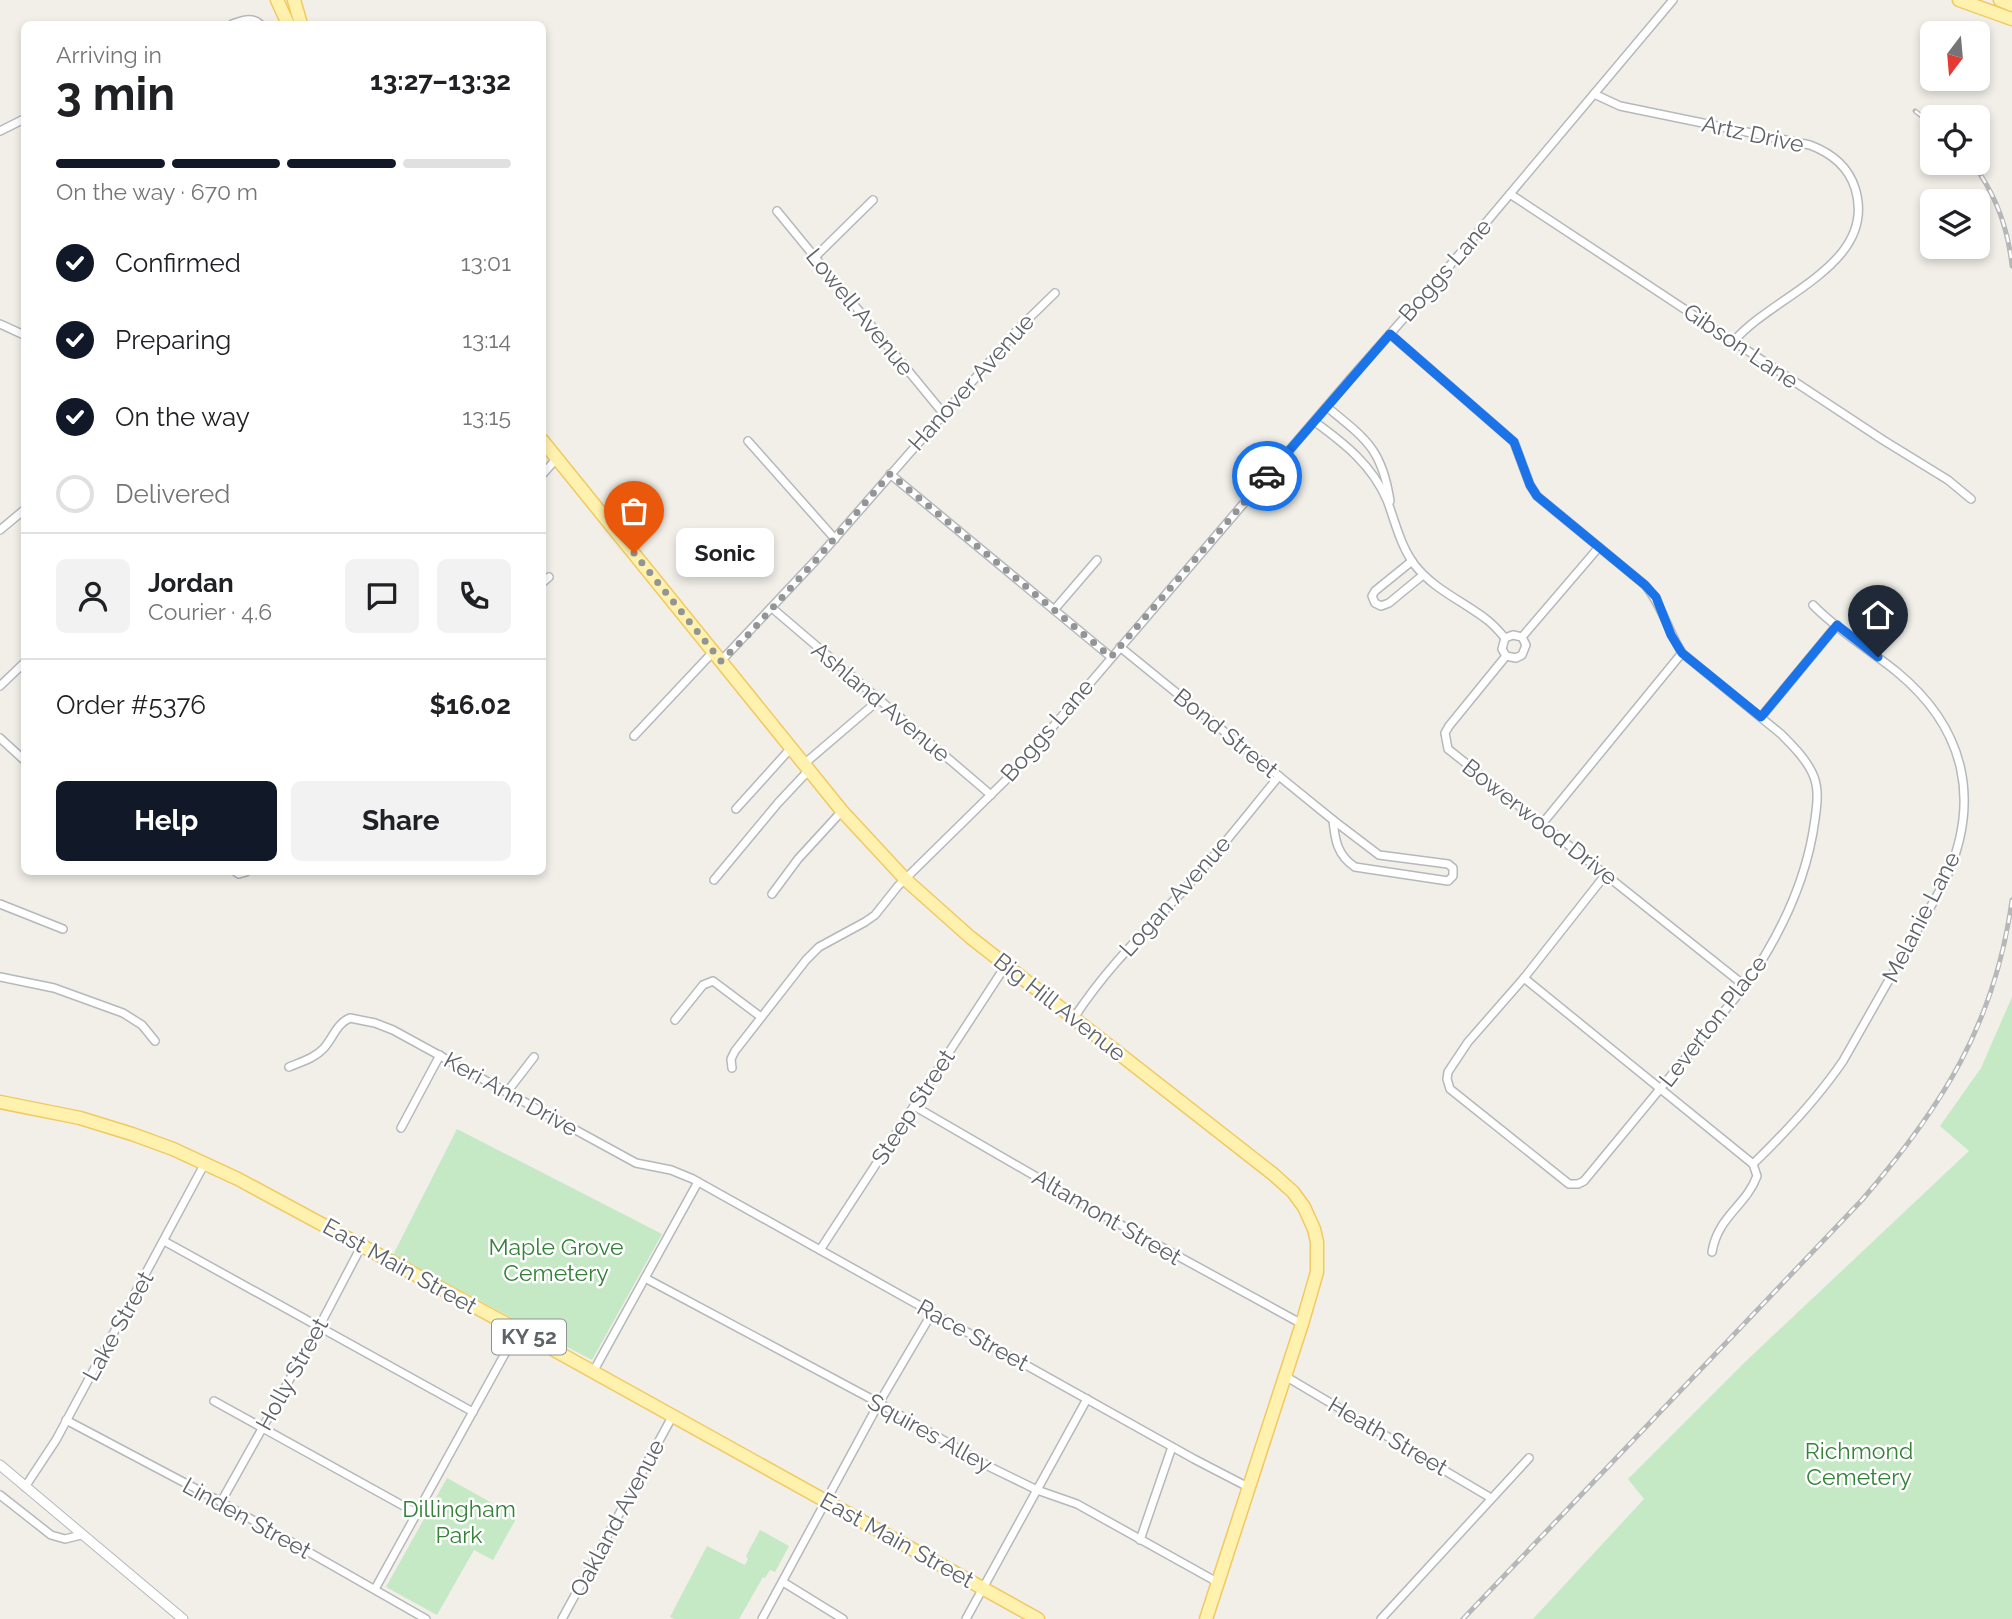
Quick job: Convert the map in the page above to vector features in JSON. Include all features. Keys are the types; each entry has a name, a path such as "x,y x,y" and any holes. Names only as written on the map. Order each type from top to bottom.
{"main road":[{"path":"277,0 287,21"},
{"path":"294,0 300,21"},
{"path":"1959,0 2012,19"},
{"path":"2000,0 2012,5"},
{"name":"Big Hill Avenue","path":"546,445 842,811 906,880 935,908 1006,965 1273,1174 1304,1206 1317,1242 1317,1272 1206,1619"},
{"name":"East Main Street","path":"0,1102 112,1127 162,1144 205,1163 518,1330 1038,1619"}],"street":[{"name":"Boggs Lane","path":"732,1069 730,1063 733,1055 814,951 870,919 898,886 1014,772 1673,0"},
{"name":"Artz Drive","path":"1594,94 1620,106 1810,145 1828,153 1849,175 1857,195 1858,216 1849,246 1829,266 1743,331 1734,341"},
{"path":"0,131 21,120"},
{"name":"Gibson Lane","path":"1510,194 1948,480 1971,499"},
{"path":"815,257 873,200"},
{"name":"Lowell Avenue","path":"777,211 943,412"},
{"name":"Hanover Avenue","path":"634,736 772,608 835,539 943,412 1019,328 1055,293"},
{"path":"0,324 21,334"},
{"name":"Leverton Place","path":"1390,334 1514,442 1530,485 1537,496 1645,585 1656,597 1671,635 1682,653 1796,749 1814,776 1818,799 1806,869 1789,912 1766,956 1745,986 1584,1181 1569,1184 1450,1089 1447,1079 1448,1072 1468,1042 1524,978 1606,874"},
{"path":"1328,407 1376,453 1385,471 1390,509"},
{"path":"1315,422 1369,469 1412,561 1423,575 1437,588 1487,619 1505,638"},
{"path":"747,440 835,539"},
{"path":"546,470 557,458"},
{"path":"890,474 1111,657"},
{"path":"0,530 21,512"},
{"path":"1522,637 1599,547"},
{"path":"1054,610 1097,560"},
{"path":"1412,561 1375,591 1375,603 1381,606 1389,603 1423,575"},
{"name":"Melanie Lane","path":"1753,1164 1809,1105 1843,1060 1944,883 1956,858 1962,836 1964,781 1943,723 1929,702 1899,674 1813,605"},
{"name":"Ashland Avenue","path":"772,608 991,795"},
{"path":"1761,717 1837,625"},
{"path":"1505,638 1513,635 1522,637"},
{"path":"1505,638 1502,649 1506,656 1516,658 1522,655 1526,645 1522,637"},
{"name":"Bond Street","path":"1120,647 1379,855 1448,864 1452,868 1453,876 1448,881 1355,867 1338,850 1333,820"},
{"path":"1542,824 1682,653"},
{"name":"Bowerwood Drive","path":"1506,656 1449,726 1445,733 1448,749 1745,986"},
{"path":"0,686 21,666"},
{"path":"715,880 806,767 880,699"},
{"path":"0,738 21,757"},
{"path":"736,809 791,748"},
{"name":"Logan Avenue","path":"1074,1018 1103,978 1212,857 1279,776"},
{"path":"772,894 842,811"},
{"path":"0,904 63,929"},
{"name":"Steep Street","path":"820,1250 1006,965"},
{"path":"0,977 54,989 123,1013 142,1025 155,1041"},
{"path":"1524,978 1753,1164 1757,1176 1754,1186 1724,1221 1714,1237 1712,1252"},
{"path":"675,1020 703,985 713,981 761,1017"},
{"name":"Keri Ann Drive","path":"289,1067 316,1055 345,1020 357,1018 393,1030 636,1163 671,1170 698,1182"},
{"path":"401,1128 440,1055"},
{"path":"507,1092 534,1057"},
{"name":"Altamont Street","path":"914,1105 1092,1209 1302,1324"},
{"name":"Lake Street","path":"25,1487 39,1469 205,1163"},
{"path":"593,1372 698,1182"},
{"name":"Race Street","path":"698,1182 1248,1487"},
{"path":"164,1241 474,1412"},
{"name":"Holly Street","path":"221,1502 362,1245"},
{"name":"Squires Alley","path":"645,1278 879,1403 990,1467 1037,1490 1077,1504 1217,1582"},
{"path":"762,1619 879,1403 932,1312"},
{"path":"375,1589 518,1330"},
{"name":"Heath Street","path":"1285,1376 1491,1498"},
{"path":"966,1619 1087,1399"},
{"path":"214,1401 418,1514"},
{"name":"Oakland Avenue","path":"562,1619 672,1417"},
{"name":"Linden Street","path":"66,1420 221,1502 426,1619"},
{"path":"1140,1540 1172,1447"},
{"path":"1381,1619 1529,1458"},
{"path":"0,1465 179,1618"},
{"path":"0,1495 51,1535 65,1539 81,1535"},
{"path":"783,1582 843,1619"}],"green space":[{"name":"Richmond Cemetery","path":"2012,997 2012,1619 1533,1619 1644,1499 1628,1479 1744,1363 1969,1151 1940,1126 1981,1068"},
{"name":"Maple Grove Cemetery","path":"457,1129 662,1234 592,1360 393,1255"},
{"name":"Dillingham Park","path":"447,1478 517,1517 493,1560 474,1550 437,1615 386,1587"},
{"path":"760,1530 789,1546 775,1572 770,1570 765,1578 763,1577 739,1619 670,1617 707,1546 745,1565 748,1559 746,1556"}],"railway":[{"path":"1915,111 1920,115"},
{"path":"1980,175 2000,212 2012,266"},
{"path":"1463,1619 1862,1200 1917,1131 1961,1062 1978,1025 1993,986 2012,900"}],"way so far":[{"path":"634,553 721,661 816,560 890,474 1111,657 1267,476"}],"place":[{"name":"Sonic","path":"634,553"}],"route":[{"path":"1267,476 1390,334 1514,442 1530,485 1537,496 1645,585 1656,597 1671,635 1682,653 1761,717 1837,625 1878,657"}]}
